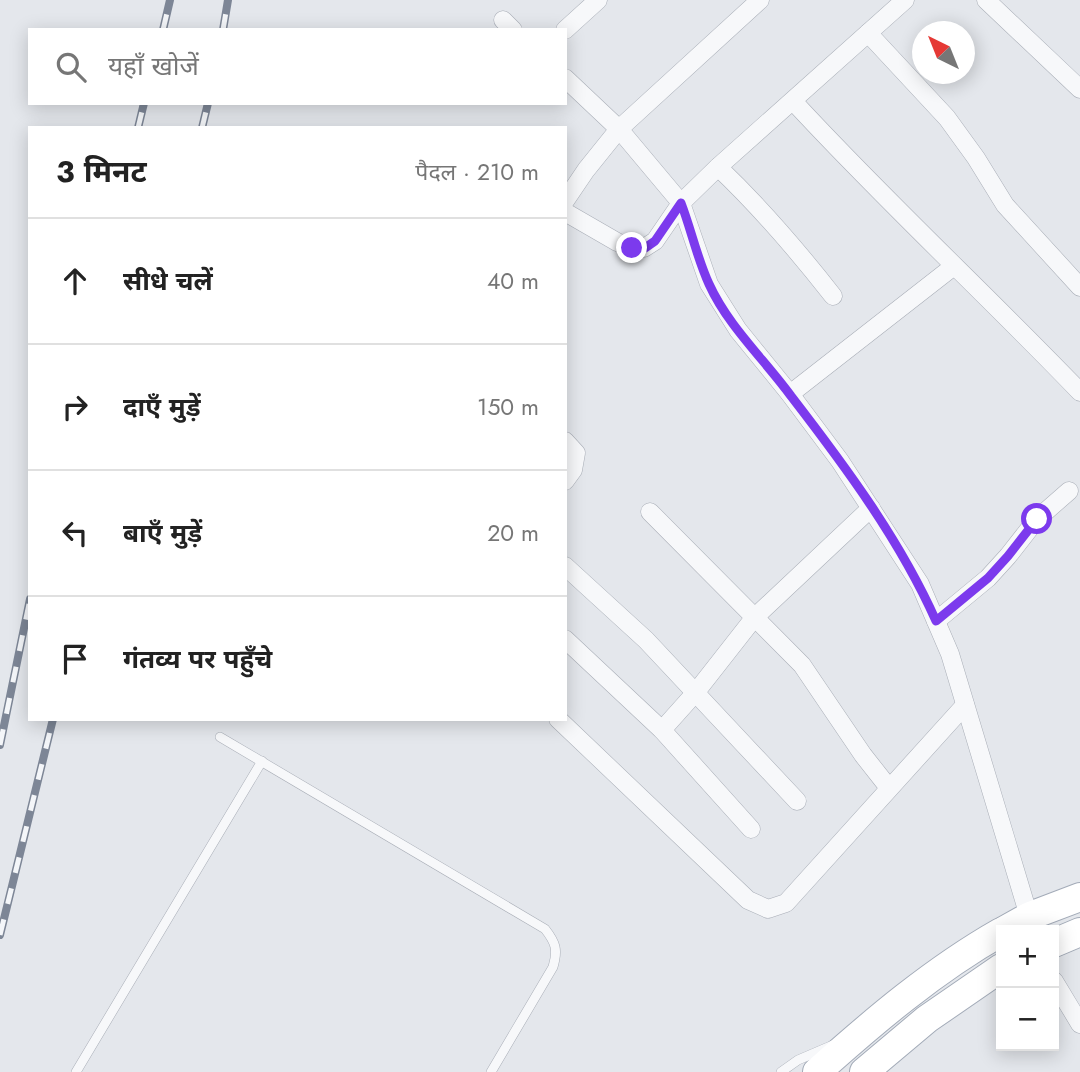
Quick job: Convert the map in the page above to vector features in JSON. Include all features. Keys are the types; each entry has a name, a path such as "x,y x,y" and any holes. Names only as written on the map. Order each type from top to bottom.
{"main road":[{"path":"1031,923 1080,897"},
{"path":"1059,941 1080,932"},
{"path":"817,1072 908,995 996,935"},
{"path":"864,1072 926,1019 996,971"}],"street":[{"path":"567,28 598,0"},
{"path":"567,198 619,129 760,0"},
{"path":"567,213 617,242 632,248 645,248 655,241 681,203 718,167 905,0"},
{"path":"986,0 1080,89"},
{"path":"868,33 947,118 1005,205 1080,287"},
{"path":"567,81 619,129 681,203 709,284 738,330 790,394 871,508 919,584 950,654 1031,923"},
{"path":"793,101 860,174 996,305 1080,392"},
{"path":"718,167 789,240 833,296"},
{"path":"790,394 954,266"},
{"path":"567,443 576,453 573,470 567,478"},
{"path":"936,621 988,578 1037,519 1069,491"},
{"path":"662,730 696,692 754,618 871,508"},
{"path":"650,512 802,665 863,755 890,788"},
{"path":"567,568 646,640 797,801"},
{"path":"567,641 662,730 751,829"},
{"path":"560,721 748,900 768,909 786,903 965,705"},
{"path":"1058,988 1080,1024"}],"lane":[{"path":"220,737 545,929 554,939 558,951 553,967 491,1072"},
{"path":"76,1072 262,761"},
{"path":"781,1072 820,1049 855,1038"}],"railway":[{"path":"163,28 170,0"},
{"path":"223,28 228,0"},
{"path":"138,126 144,105"},
{"path":"202,126 208,105"},
{"path":"0,745 28,609"},
{"path":"0,935 53,721"}],"route":[{"path":"632,248 645,248 655,241 681,203 709,284 738,330 840,461 919,584 936,621 988,578 1037,519"}]}
